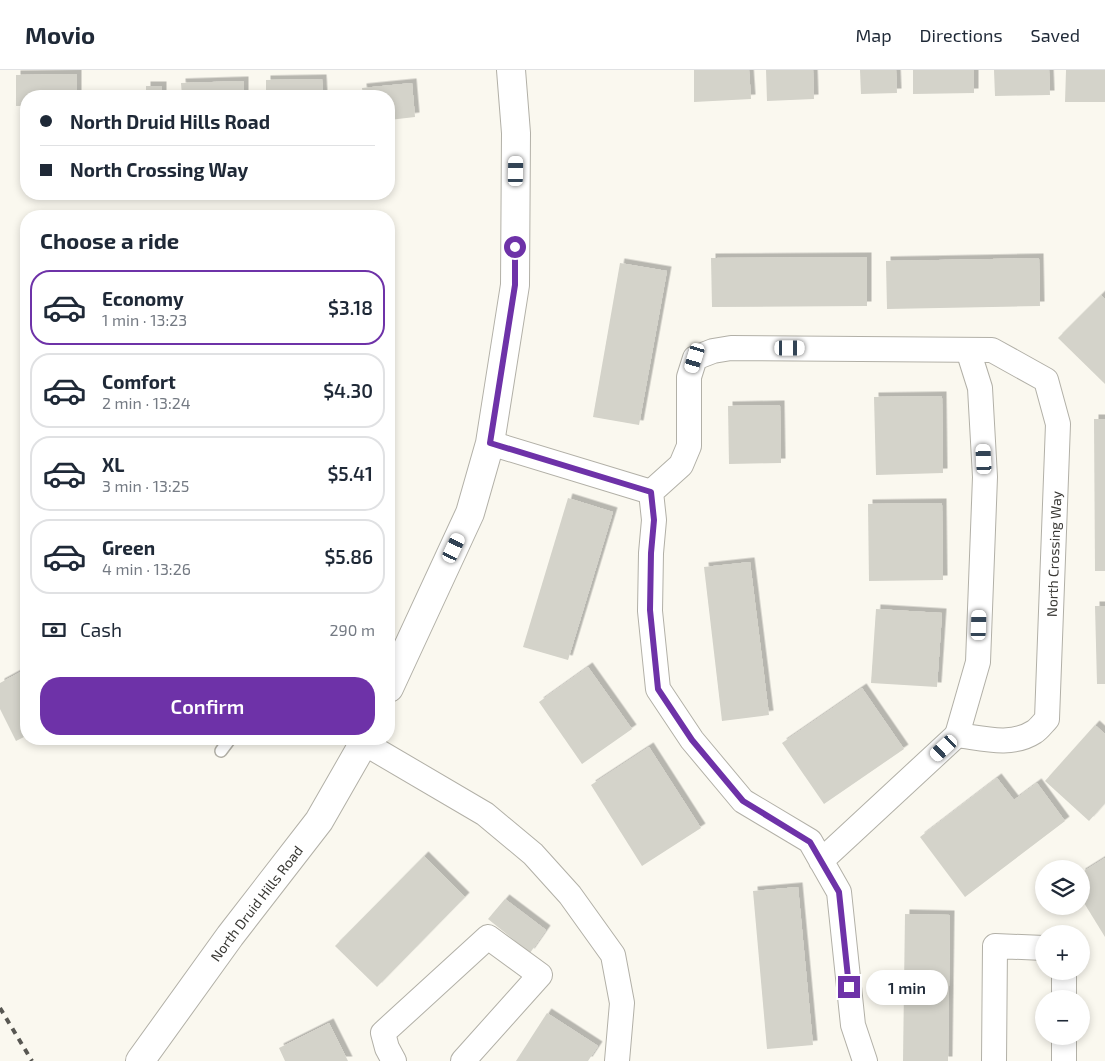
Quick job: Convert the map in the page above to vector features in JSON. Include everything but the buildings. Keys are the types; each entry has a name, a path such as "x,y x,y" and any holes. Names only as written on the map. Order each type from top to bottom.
{"main road":[{"path":"395,675 470,512 490,443 515,285 516,133 511,70"},
{"name":"North Druid Hills Road","path":"140,1061 230,936 319,821 359,745"}],"street":[{"name":"North Crossing Way","path":"651,492 681,465 689,446 689,377 695,358 713,350 731,348 992,350 1046,380 1058,424 1048,718 1036,732 1022,738 1005,741 957,735"},
{"path":"821,861 957,735 978,662 985,477 980,388 968,350"},
{"path":"490,443 651,492 654,520 651,553 650,610 658,689 692,740 743,801 810,842 839,892 853,1025 865,1061"},
{"path":"370,745 485,814 533,854 570,895 614,955 622,1004 618,1061"},
{"path":"394,1061 387,1048 383,1033 488,937 540,976 463,1061"},
{"path":"994,1061 995,946 1035,948"},
{"path":"1064,1045 1064,1061"}],"lane":[{"path":"221,751 226,745"}],"railway":[{"path":"0,1008 32,1061"}],"route":[{"path":"515,247 515,285 490,443 651,492 654,520 651,553 650,610 658,689 692,740 743,801 810,842 839,892 849,987"}]}
